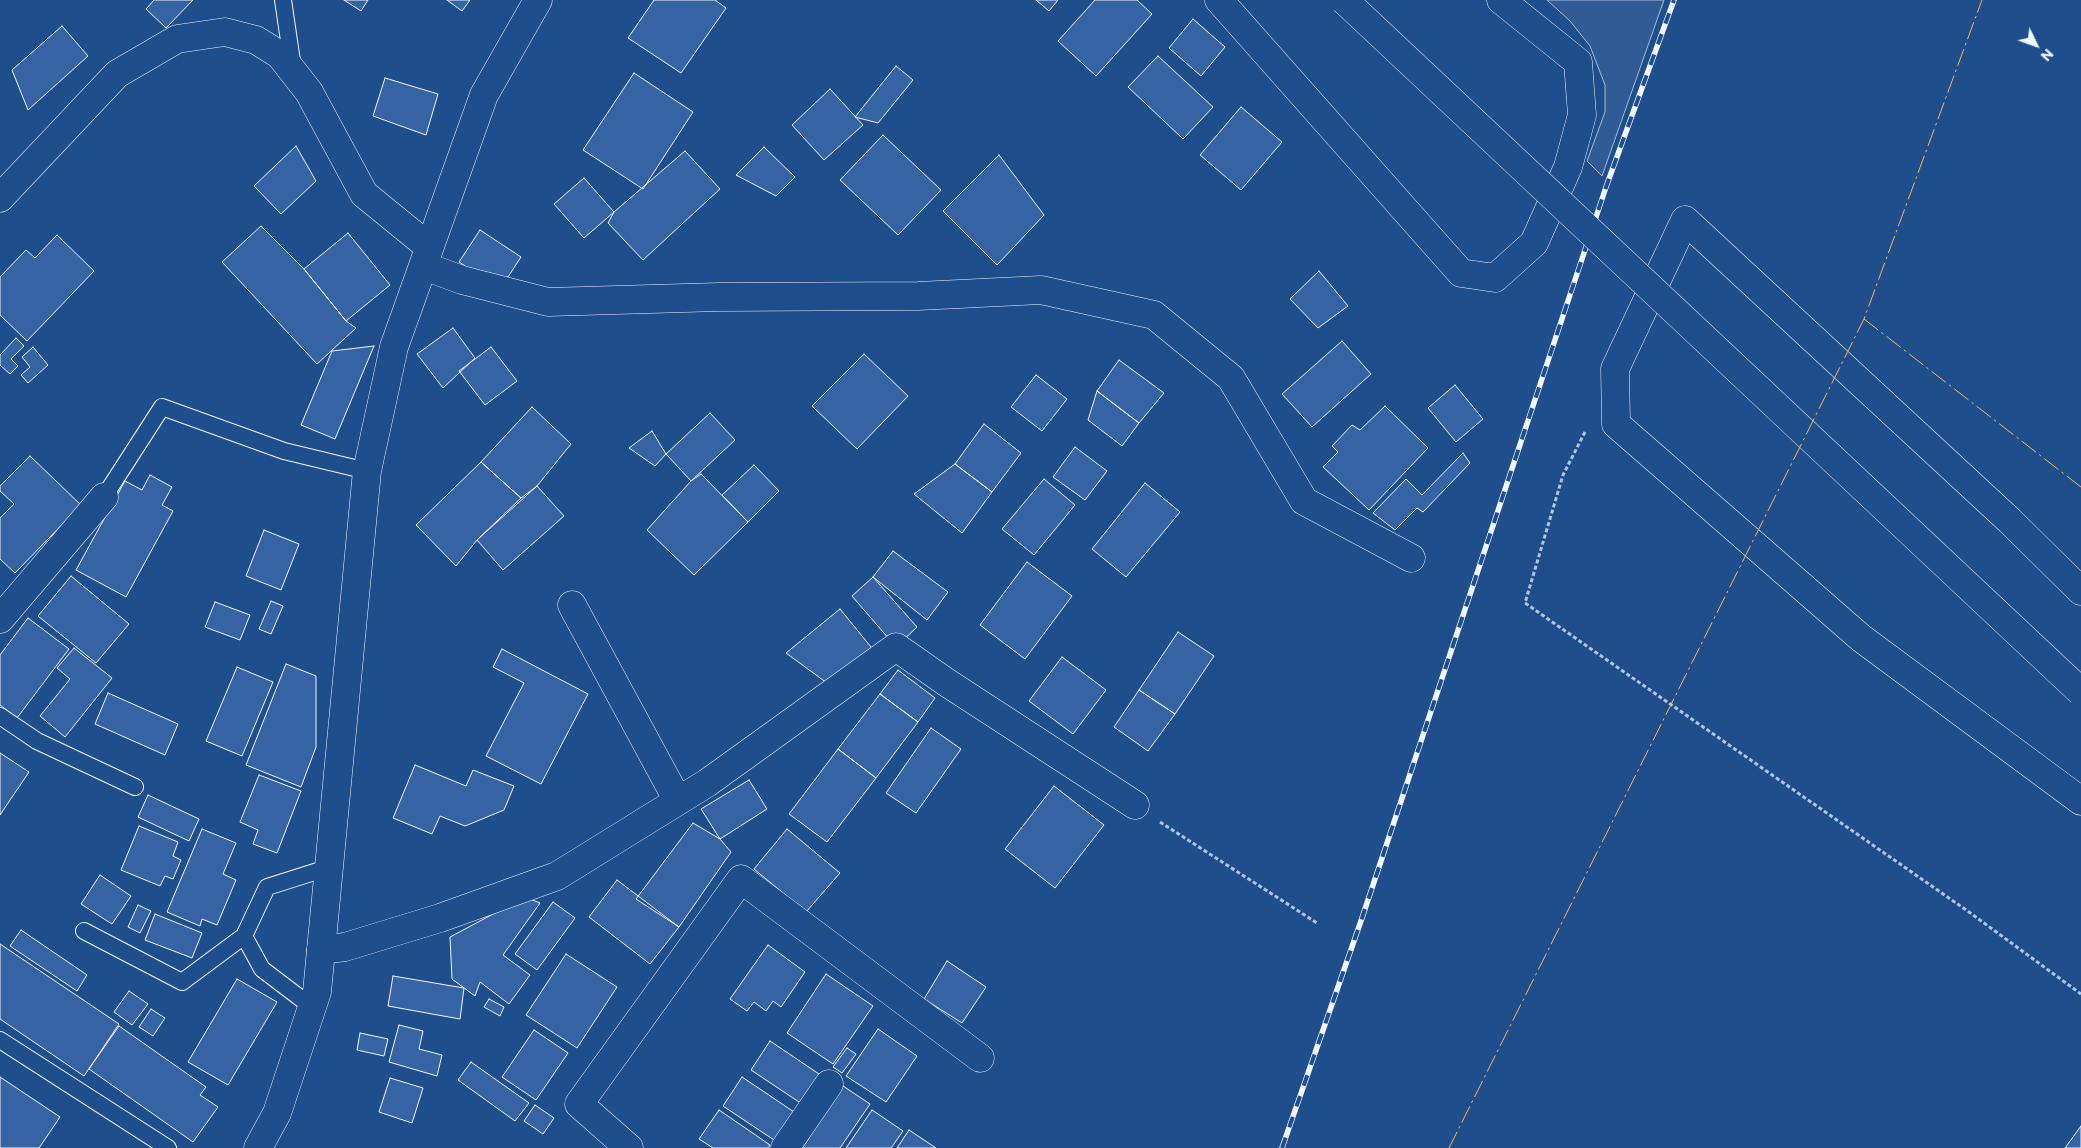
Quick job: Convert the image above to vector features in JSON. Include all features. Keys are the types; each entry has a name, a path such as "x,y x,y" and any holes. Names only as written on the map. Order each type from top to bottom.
{"street":[{"path":"258,1148 277,1113 317,992 367,471 394,347 484,95 538,0"},
{"path":"1219,0 1461,273 1495,278 1534,243 1568,167 1582,115 1578,62 1501,0"},
{"path":"1344,0 2081,692"},
{"path":"0,198 117,74 177,39 225,32 256,40 280,55 309,92 364,194 427,257 462,280 548,302 720,297 918,296 1041,290 1154,315 1231,378 1304,501 1411,558"},
{"path":"2081,591 2009,520 1685,220 1615,369 1616,424 1861,638 2081,801"},
{"path":"0,620 104,497"},
{"path":"572,605 678,801"},
{"path":"322,950 345,947 440,918 556,876 708,783 896,647 946,682 1134,805"},
{"path":"629,1148 579,1104 741,879 980,1058"},
{"path":"785,1148 829,1084"}],"lane":[{"path":"283,0 294,73"},
{"path":"104,497 162,407 284,452 367,471"},
{"path":"0,716 37,741 135,787"},
{"path":"84,931 182,982 244,936 268,887 330,867"},
{"path":"244,936 262,969 312,1007"},
{"path":"0,1040 168,1148"}],"path":[{"path":"1587,427 1563,475 1525,603 1969,912 2081,994"},
{"path":"1134,805 1317,924"}],"shaded area":[{"path":"1547,0 1664,0 1602,176 1587,161 1605,112 1605,85 1590,46 1570,21"}],"building":[{"path":"154,0 193,0 166,28 146,9"},
{"path":"344,0 368,0 361,11"},
{"path":"447,0 470,0 462,11"},
{"path":"654,0 715,0 726,8 681,73 628,38"},
{"path":"1036,0 1058,0 1049,11"},
{"path":"1095,0 1137,0 1152,14 1096,76 1058,41"},
{"path":"1193,19 1225,47 1201,76 1169,48"},
{"path":"62,26 88,56 28,110 12,70"},
{"path":"1158,56 1213,107 1183,139 1128,87"},
{"path":"896,66 913,80 878,123 855,117"},
{"path":"634,73 693,112 643,189 583,150"},
{"path":"385,78 438,94 426,135 373,116"},
{"path":"830,89 863,125 824,160 792,125"},
{"path":"1241,107 1282,142 1241,190 1200,155"},
{"path":"883,135 941,190 898,235 840,180"},
{"path":"296,146 316,181 281,214 254,186"},
{"path":"764,147 795,177 776,196 736,175"},
{"path":"685,151 720,189 643,260 608,223 614,212"},
{"path":"999,155 1044,215 997,265 943,211"},
{"path":"584,178 614,212 584,238 554,204"},
{"path":"261,226 304,269 346,321 356,328 317,364 222,262"},
{"path":"480,230 521,257 500,289 459,262"},
{"path":"348,233 390,285 346,321 304,269"},
{"path":"57,235 94,271 27,341 0,315 0,277 26,250 35,258"},
{"path":"1319,271 1348,306 1318,328 1290,299"},
{"path":"453,328 475,358 443,388 417,354"},
{"path":"16,338 24,346 11,359 18,366 10,374 0,365 0,355"},
{"path":"1342,341 1371,374 1312,427 1282,394"},
{"path":"374,346 335,439 301,425 332,351"},
{"path":"33,347 48,365 28,383 21,375 30,367 22,357"},
{"path":"491,347 517,381 485,405 459,371"},
{"path":"864,354 908,396 857,449 812,406"},
{"path":"1119,360 1164,393 1139,423 1097,391"},
{"path":"1036,375 1067,399 1042,431 1011,407"},
{"path":"1455,385 1483,419 1456,442 1428,408"},
{"path":"1097,391 1139,423 1122,446 1088,420"},
{"path":"1385,406 1428,448 1369,510 1323,467 1338,452 1332,446 1352,425 1360,430"},
{"path":"532,407 571,444 537,486 521,498 481,462"},
{"path":"710,413 735,440 691,481 666,454"},
{"path":"984,424 1021,453 992,492 955,464"},
{"path":"652,431 666,454 655,466 629,448"},
{"path":"1075,447 1107,471 1085,500 1053,477"},
{"path":"1463,453 1470,463 1423,512 1417,508 1395,530 1373,513 1406,479 1422,495"},
{"path":"30,456 81,505 15,573 0,559 0,518 14,504 0,491 0,486"},
{"path":"481,462 521,498 477,540 456,566 416,525"},
{"path":"955,464 992,492 962,533 914,494"},
{"path":"754,465 779,491 748,522 722,495"},
{"path":"701,474 748,522 694,575 647,530 691,481"},
{"path":"150,475 172,487 162,505 173,511 126,597 76,570 125,481 142,490"},
{"path":"1044,479 1075,505 1034,555 1002,529"},
{"path":"1145,483 1180,512 1126,577 1092,549"},
{"path":"537,486 564,516 503,570 477,540"},
{"path":"264,530 299,544 281,590 246,576"},
{"path":"893,551 948,592 927,620 873,577"},
{"path":"1027,562 1072,596 1025,659 980,625"},
{"path":"71,576 129,624 96,663 38,616"},
{"path":"873,577 917,627 896,647 852,596"},
{"path":"271,601 283,606 271,634 259,629"},
{"path":"215,602 250,615 240,640 205,627"},
{"path":"840,609 880,658 827,683 786,653"},
{"path":"28,618 69,649 17,718 0,705 0,655"},
{"path":"1178,632 1214,656 1175,714 1139,690"},
{"path":"74,648 112,678 65,737 40,716 70,679 57,668"},
{"path":"502,649 588,694 541,784 486,756 524,683 493,667"},
{"path":"1062,657 1106,690 1073,734 1029,701"},
{"path":"286,664 316,676 316,747 301,787 246,765"},
{"path":"237,667 273,682 242,756 206,741"},
{"path":"898,670 935,698 918,722 880,694"},
{"path":"1139,690 1175,714 1148,751 1114,727"},
{"path":"108,693 178,724 165,755 95,724"},
{"path":"880,694 918,722 876,778 838,749"},
{"path":"931,728 961,749 916,813 886,793"},
{"path":"838,749 876,778 827,842 789,814"},
{"path":"0,753 29,772 0,815"},
{"path":"415,765 466,786 473,770 514,786 504,810 465,826 440,816 432,834 393,818"},
{"path":"259,775 301,791 277,853 253,844 258,830 240,822"},
{"path":"749,780 767,809 720,839 701,809"},
{"path":"1054,786 1104,825 1055,888 1005,849"},
{"path":"148,795 199,819 189,841 138,817"},
{"path":"693,823 720,839 731,852 679,927 636,899"},
{"path":"139,826 178,842 173,856 181,860 173,879 165,876 160,886 121,870"},
{"path":"202,829 236,843 223,874 236,880 217,925 202,919 200,926 167,912"},
{"path":"787,829 840,873 806,912 754,869"},
{"path":"100,875 131,896 112,924 81,904"},
{"path":"617,880 679,927 650,964 589,917"},
{"path":"525,897 540,903 503,955 530,975 509,1004 480,982 475,996 452,979 450,937"},
{"path":"553,902 575,918 537,970 515,954"},
{"path":"138,905 151,911 140,933 128,927"},
{"path":"155,914 202,933 192,958 145,940"},
{"path":"21,930 87,975 77,991 10,946"},
{"path":"0,944 119,1024 84,1076 0,1019"},
{"path":"768,945 805,972 781,1007 773,1001 766,1011 754,1002 747,1011 730,999"},
{"path":"566,954 617,987 577,1048 526,1015"},
{"path":"947,961 986,987 962,1023 924,999"},
{"path":"826,974 873,1006 833,1064 787,1033"},
{"path":"393,976 464,988 460,1019 388,1006"},
{"path":"237,979 277,1002 228,1085 188,1062"},
{"path":"129,991 148,1004 132,1025 114,1012"},
{"path":"489,999 504,1007 500,1016 484,1007"},
{"path":"151,1009 165,1018 153,1036 139,1027"},
{"path":"399,1025 423,1031 419,1049 442,1055 437,1076 389,1062"},
{"path":"119,1026 206,1087 200,1095 218,1107 193,1142 89,1069"},
{"path":"878,1029 917,1056 886,1102 846,1076"},
{"path":"534,1030 568,1053 536,1100 502,1077"},
{"path":"360,1033 388,1039 384,1056 357,1050"},
{"path":"770,1041 822,1076 802,1104 751,1070"},
{"path":"847,1048 856,1054 842,1073 833,1067"},
{"path":"471,1062 529,1103 515,1121 458,1080"},
{"path":"0,1077 60,1117 39,1148 0,1148"},
{"path":"742,1077 794,1112 774,1140 723,1106"},
{"path":"390,1078 423,1088 412,1123 379,1112"},
{"path":"843,1086 870,1104 840,1148 802,1148 809,1138 802,1133 832,1102"},
{"path":"535,1105 554,1118 543,1134 524,1121"},
{"path":"719,1110 770,1145 768,1148 713,1148 699,1139"},
{"path":"872,1110 903,1131 891,1148 846,1148"},
{"path":"2081,1126 2081,1148 2065,1148"},
{"path":"909,1130 936,1148 897,1148"}],"railway":[{"path":"1282,1148 1362,918 1606,187 1674,0"}],"power":[{"path":"1449,1148 1864,319 1982,0"},
{"path":"1864,319 2081,487"}]}
